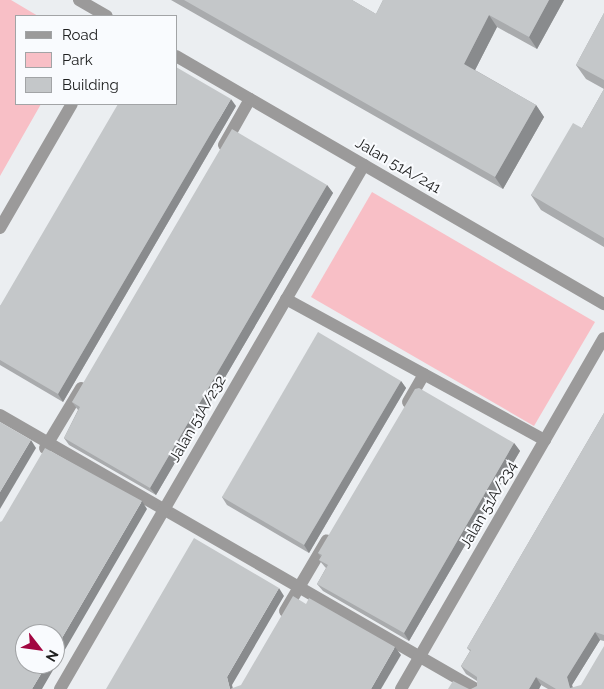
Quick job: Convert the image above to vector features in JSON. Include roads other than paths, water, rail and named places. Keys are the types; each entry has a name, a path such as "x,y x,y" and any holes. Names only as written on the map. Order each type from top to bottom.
{"street":[{"path":"79,0 105,15"},
{"name":"Jalan 51A/241","path":"178,57 604,304"},
{"path":"216,158 250,99"},
{"path":"0,228 71,105"},
{"name":"Jalan 51A/232","path":"60,689 364,165"},
{"path":"286,299 545,440"},
{"name":"Jalan 51A/234","path":"401,689 604,338"},
{"path":"38,459 89,373"},
{"path":"399,417 424,374"},
{"path":"0,415 476,689"},
{"path":"279,621 334,528"}]}
